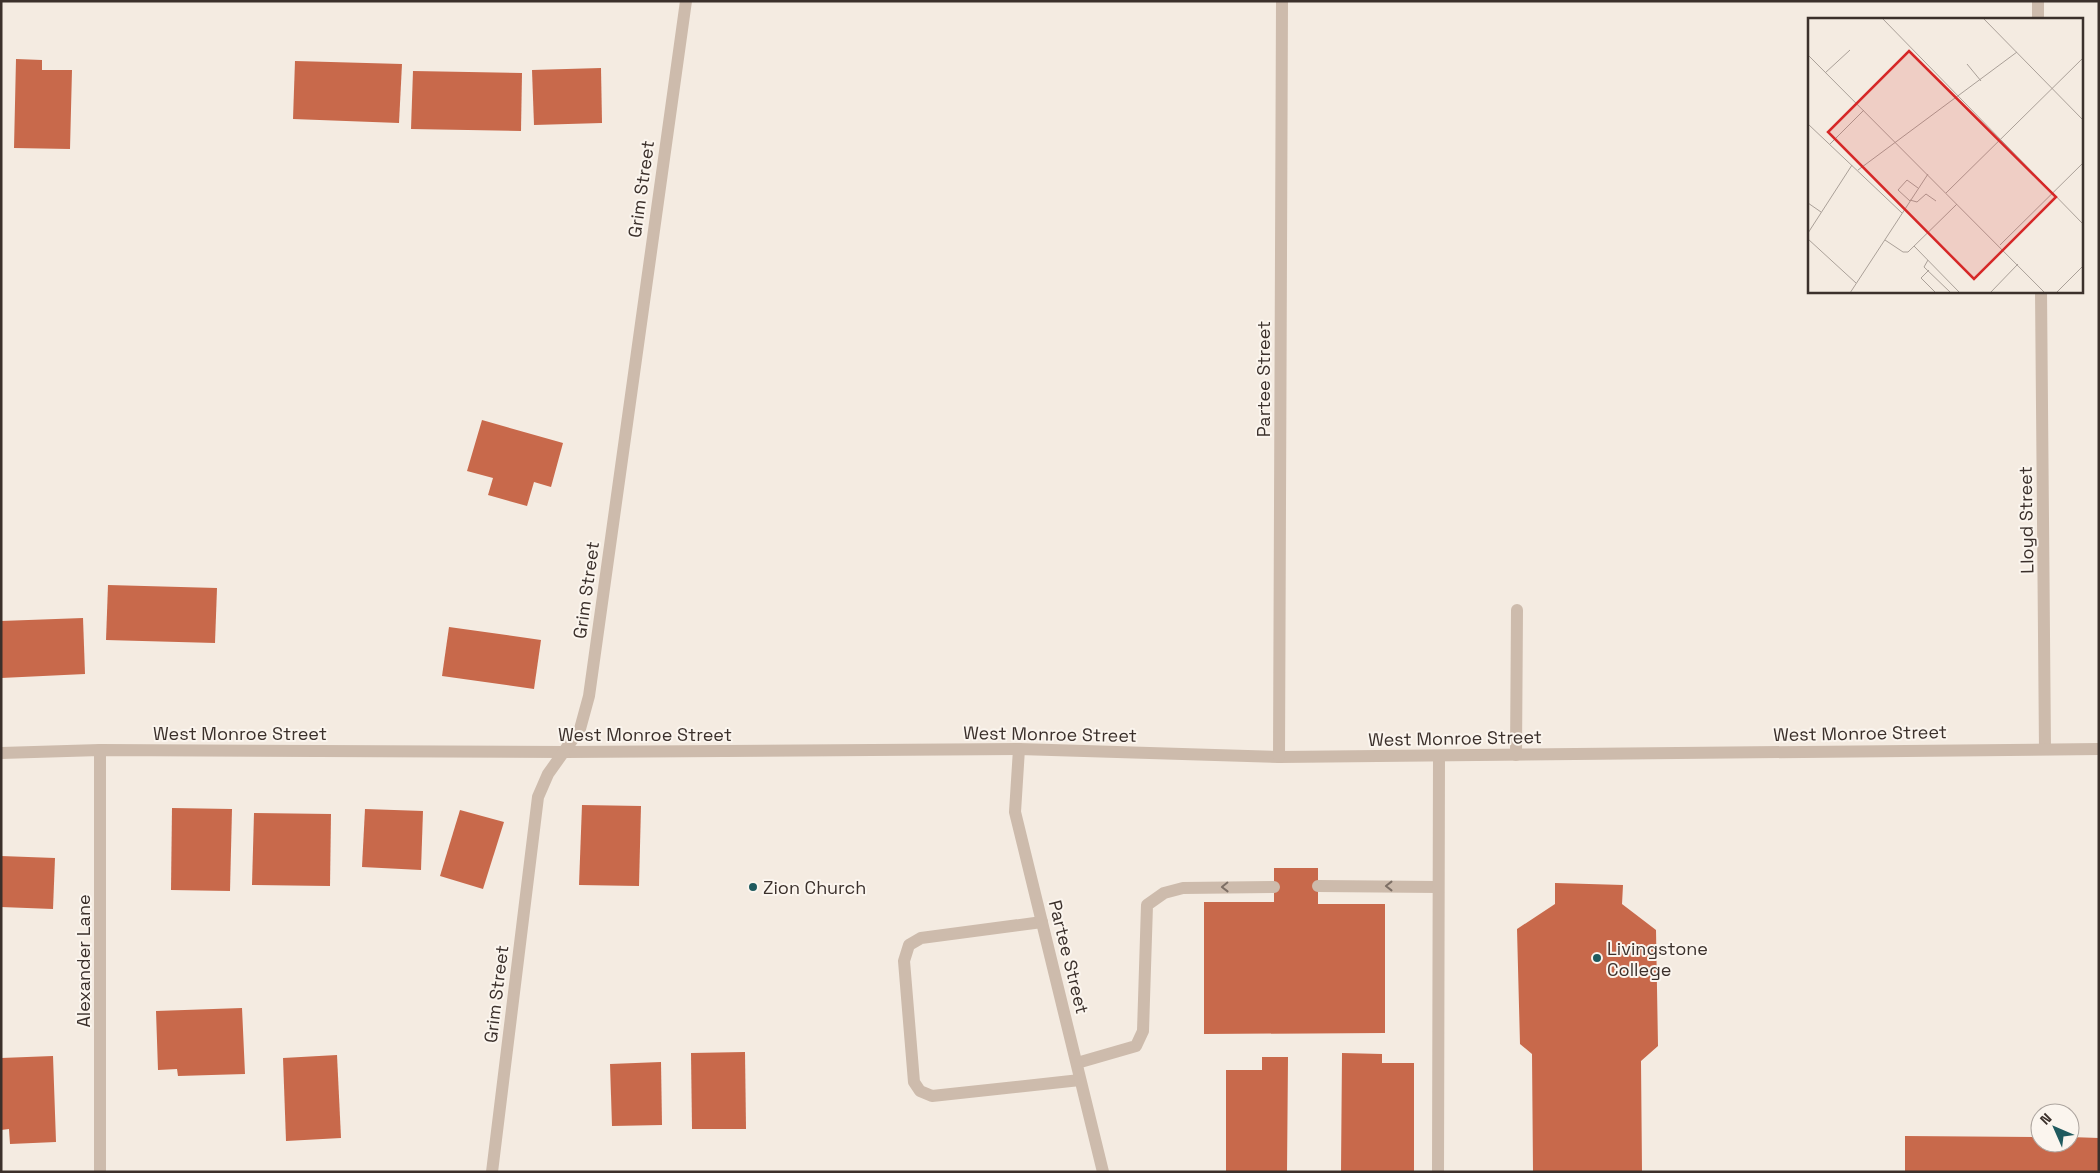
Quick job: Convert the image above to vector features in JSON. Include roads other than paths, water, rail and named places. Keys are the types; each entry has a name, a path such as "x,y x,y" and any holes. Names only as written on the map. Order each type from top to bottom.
{"street":[{"name":"Grim Street","path":"492,1172 538,797 548,774 580,729 589,696 686,1"},
{"name":"Partee Street","path":"1279,757 1282,1"},
{"path":"2038,1 2038,18"},
{"name":"Lloyd Street","path":"2041,292 2045,749"},
{"path":"1516,755 1517,610"},
{"name":"West Monroe Street","path":"1,753 100,750 565,752 1019,749 1279,757 2099,749"},
{"name":"Partee Street","path":"1019,749 1015,812 1103,1172"},
{"name":"Alexander Lane","path":"100,750 100,1172"},
{"path":"1438,756 1438,1172"},
{"path":"1318,886 1438,887"},
{"path":"1077,1063 1136,1046 1143,1031 1147,905 1164,893 1183,888 1274,887"},
{"path":"1042,922 921,938 909,945 904,961 914,1082 920,1091 932,1096 1080,1080"}],"place":[{"name":"Zion Church","path":"753,887"},
{"name":"Livingstone College","path":"1597,958"}]}
